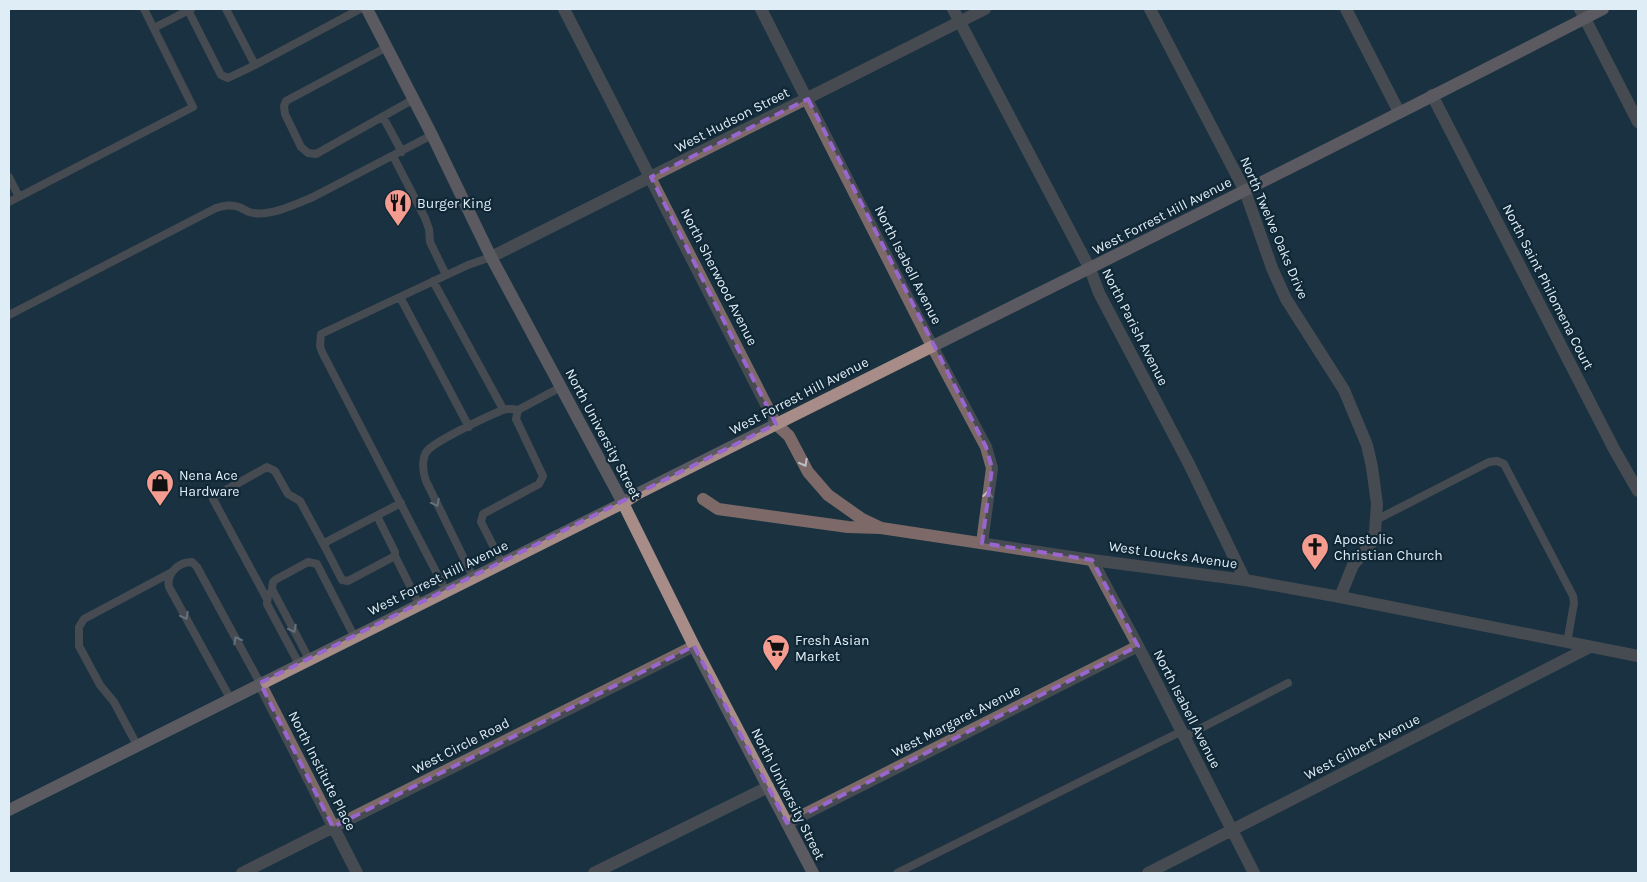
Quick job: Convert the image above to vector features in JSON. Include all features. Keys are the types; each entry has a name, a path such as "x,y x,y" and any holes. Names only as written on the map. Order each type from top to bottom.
{"main road":[{"name":"North University Street","path":"367,9 414,99 491,257 623,503 694,646 812,873"},
{"name":"West Forrest Hill Avenue","path":"9,810 623,503 636,494 1245,191 1432,95 1582,14 1603,9"},
{"path":"9,803 45,792"}],"street":[{"name":"North Sherwood Avenue","path":"564,9 776,424 789,436 808,472 828,495 862,518 881,528"},
{"name":"North Isabell Avenue","path":"761,9 932,346 986,448 992,468 982,543"},
{"name":"North Parish Avenue","path":"953,9 1090,269 1099,293 1188,464 1244,580"},
{"name":"West Hudson Street","path":"491,257 985,9"},
{"name":"North Twelve Oaks Drive","path":"1150,9 1245,191 1272,268 1286,299 1306,333 1333,372 1352,408 1366,446 1372,467 1377,504 1375,532 1370,545 1353,565 1340,597"},
{"path":"1346,9 1399,112"},
{"path":"1582,14 1638,122"},
{"name":"North Saint Philomena Court","path":"1432,95 1614,449 1638,491"},
{"name":"West Loucks Avenue","path":"703,499 718,509 848,527 881,528 1092,560 1244,580 1638,656"},
{"name":"North Isabell Avenue","path":"1092,560 1254,873"},
{"name":"West Circle Road","path":"242,873 694,646"},
{"name":"West Margaret Avenue","path":"787,823 1138,646"},
{"name":"West Gilbert Avenue","path":"1148,873 1590,647"},
{"name":"North Institute Place","path":"260,683 357,873"},
{"path":"594,873 768,786"}],"lane":[{"path":"9,202 193,107 144,9"},
{"path":"154,28 189,9 221,75 228,78 360,9"},
{"path":"226,9 254,65"},
{"path":"387,47 286,101 284,106 285,114 302,148 308,153 316,154 414,99"},
{"path":"383,117 402,152"},
{"path":"9,316 216,208 228,205 239,207 250,213 270,213 293,206 432,135"},
{"path":"393,156 425,218 429,229 430,242 446,275"},
{"path":"9,177 19,197"},
{"path":"446,591 320,346 321,334 468,265 491,257"},
{"path":"433,281 503,410"},
{"path":"400,297 469,427"},
{"path":"474,577 426,481 424,456 436,443 503,410 518,410 561,387"},
{"path":"502,563 482,522 483,514 539,484 543,476 516,419 518,410"},
{"path":"1376,520 1489,462 1497,461 1504,464 1573,596 1574,603 1567,642"},
{"path":"267,599 213,499 215,496 267,467 275,471 288,494 300,501 342,580 348,581 394,556"},
{"path":"325,547 328,541 401,503"},
{"path":"377,516 395,552 394,556 419,604"},
{"path":"137,745 114,702 100,685 79,646 79,627 84,619 172,572 179,566 192,562 197,567 260,683"},
{"path":"304,661 267,604 267,599 275,580 308,562 317,564 354,636"},
{"path":"172,572 168,582 169,587 230,698"},
{"path":"328,585 341,578"},
{"path":"272,589 304,661"},
{"path":"897,873 1288,684"}],"highlighted area":[{"path":"808,99 986,447 992,468 982,543 1092,560 1138,646 787,823 694,646 333,827 260,683 776,424 651,177"}],"place":[{"name":"Burger King","path":"398,227"},
{"name":"Nena Ace Hardware","path":"160,507"},
{"name":"Apostolic Christian Church","path":"1315,571"},
{"name":"Fresh Asian Market","path":"776,672"}]}
